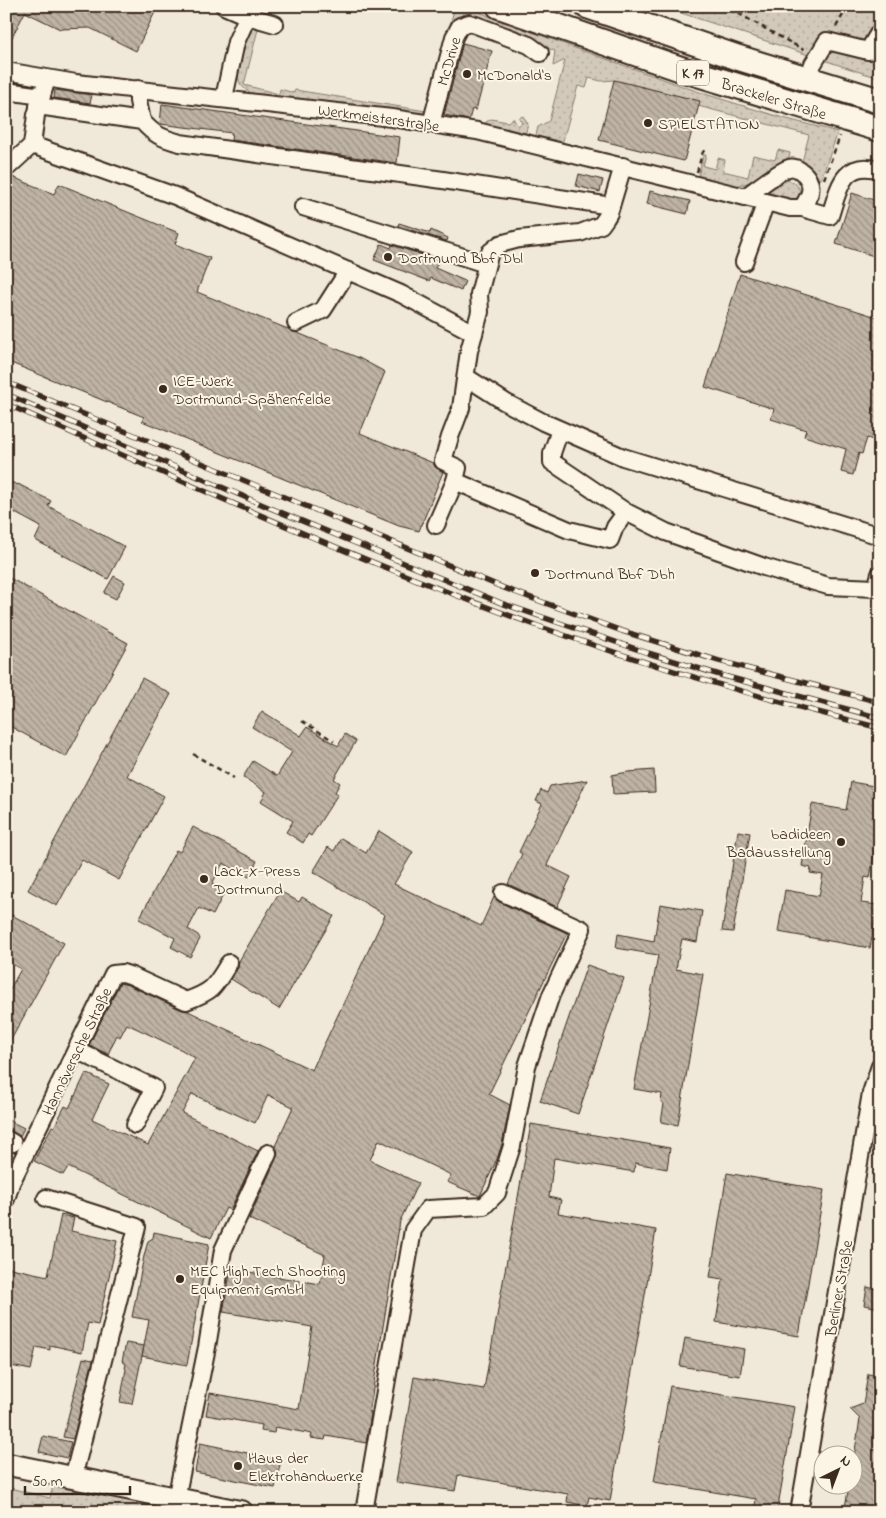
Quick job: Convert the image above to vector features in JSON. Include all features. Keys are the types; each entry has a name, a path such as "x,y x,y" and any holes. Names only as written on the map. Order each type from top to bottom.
{"highway":[{"name":"Brackeler Straße","path":"499,6 681,69 880,130"},
{"name":"Brackeler Straße","path":"587,6 673,37 880,101"}],"main road":[{"path":"6,1464 242,1512"}],"street":[{"path":"224,6 250,11 275,24"},
{"path":"224,98 236,42 250,11"},
{"name":"McDrive","path":"431,124 454,37 460,26 469,23 476,25 529,44 540,53"},
{"path":"807,80 813,64 827,41 868,51 880,32"},
{"name":"Werkmeisterstraße","path":"6,71 47,79 224,98 477,131 790,208 806,201 830,216 841,184 847,175 857,168 868,167 880,170"},
{"path":"6,166 8,167 32,145 36,115 47,79"},
{"path":"138,89 142,121"},
{"path":"6,91 40,101 142,121 161,138 180,143 611,206"},
{"path":"32,145 175,196 401,294 474,333"},
{"path":"436,525 455,481 458,468 444,461 461,408 469,351 480,312 479,294 490,252 500,244 519,239 580,233 601,225 611,206 622,166"},
{"path":"746,197 790,167 798,169 807,176 811,186 806,201"},
{"path":"744,262 766,202"},
{"path":"302,207 486,264"},
{"path":"296,323 324,310 348,271"},
{"path":"466,377 505,402 560,430 623,457 880,536"},
{"path":"560,430 552,453 552,462 626,512 666,532 764,567 828,586 876,588 880,574"},
{"path":"455,481 569,530 597,538 610,540 615,527 626,512"},
{"path":"364,1512 413,1230 428,1210 484,1206 497,1193 512,1146 526,1066 551,995 582,930 503,894"},
{"name":"Hannöversche Straße","path":"6,1199 11,1183 113,974 123,973 132,976 186,1001 207,993 217,983 229,963"},
{"path":"76,1050 154,1088 135,1125"},
{"name":"Berliner Straße","path":"799,1512 872,1092 880,1066"},
{"path":"176,1499 207,1346 223,1250 268,1153"},
{"path":"46,1198 137,1226 74,1478"}],"path":[{"path":"722,6 802,49 827,41 848,6"},
{"path":"806,201 822,185 839,136 847,138"},
{"path":"695,184 702,154 706,147"},
{"path":"302,721 334,740"},
{"path":"193,754 234,778"}],"shaded area":[{"path":"440,6 463,6 705,94 783,118 838,132 821,179 818,182 810,167 802,162 809,135 698,106 699,101 614,80 601,81 589,78 586,88 578,86 562,144 537,138 538,127 549,121 565,60 553,66 555,51 476,20 450,25 454,10"},
{"path":"660,6 880,6 880,78 863,73"},
{"path":"250,27 258,29 244,85 279,94 280,89 294,93 295,90 426,111 425,115 250,92 241,85 238,72 240,56"},
{"path":"523,116 528,124 526,132 523,134 485,125 491,119 508,122 513,118 518,126 522,123 519,118"},
{"path":"778,150 790,153 789,158 755,180 744,184 735,186 698,177 703,155 706,155 703,166 715,169 718,158 725,160 723,171 748,177 753,155 775,160"},
{"path":"786,179 795,183 800,192 799,196 792,203 766,194 780,182"},
{"path":"53,1486 192,1512 6,1512 6,1487 50,1498"}],"building":[{"path":"6,6 158,6 136,51 90,28 60,29 25,12 6,49"},
{"name":"McDonald's","path":"463,43 492,51 476,110 472,109 469,120 444,115"},
{"name":"SPIELSTATION","path":"614,80 700,101 684,161 599,140"},
{"path":"55,90 92,95 90,103 54,98"},
{"path":"162,104 400,137 397,163 231,140 232,133 160,124"},
{"path":"579,174 603,180 600,192 576,186"},
{"path":"6,176 54,194 59,184 179,233 175,244 210,258 197,292 359,358 385,372 360,433 433,463 435,467 443,472 419,531 399,526 142,421 144,417 6,361"},
{"path":"650,191 690,201 687,214 647,204"},
{"path":"852,193 880,202 880,258 836,244"},
{"path":"399,223 430,233 431,230 448,238 447,241 398,226"},
{"path":"381,244 391,248 392,245 439,260 435,268 465,281 461,291 431,278 429,281 374,260"},
{"path":"740,274 880,318 880,442 867,438 862,454 859,453 853,475 841,472 846,449 804,436 806,430 771,419 774,409 705,387"},
{"path":"6,480 51,501 48,506 125,547 108,579 35,540 41,527 6,508"},
{"path":"6,576 128,643 66,757 6,724"},
{"path":"114,576 125,582 116,599 104,593"},
{"path":"142,678 171,694 127,776 164,796 119,880 82,860 57,906 28,890"},
{"path":"262,711 301,736 307,727 338,746 345,734 356,741 334,779 340,783 335,792 338,794 311,836 308,834 303,843 286,832 293,821 261,801 266,792 243,777 253,761 277,776 292,752 252,727"},
{"path":"654,770 655,792 613,794 612,775"},
{"path":"587,780 547,865 571,877 557,907 508,884 522,854 519,852 542,804 536,801 541,790 547,793 550,786"},
{"name":"badideen Badausstellung","path":"851,782 880,787 880,818 870,878 865,877 861,903 878,905 870,948 778,932 785,890 819,896 823,875 810,873 811,868 802,866 812,804 846,810"},
{"path":"193,827 257,861 249,877 223,863 212,884 225,891 213,915 199,908 188,929 198,935 200,939 190,957 171,947 175,938 139,919 176,850 180,852"},
{"path":"379,831 413,852 394,884 481,926 494,897 499,902 567,933 489,1094 510,1105 502,1144 480,1196 447,1182 451,1175 379,1140 370,1160 418,1183 400,1221 366,1443 326,1436 325,1440 311,1438 312,1434 275,1427 274,1433 261,1431 262,1425 206,1415 210,1393 299,1409 312,1327 223,1312 231,1269 320,1284 325,1255 249,1219 277,1157 278,1152 275,1146 293,1107 268,1095 255,1123 192,1094 182,1113 258,1151 230,1210 226,1208 211,1238 68,1167 63,1175 34,1161 52,1126 54,1127 65,1106 69,1108 86,1073 109,1084 92,1119 148,1145 195,1058 127,1024 120,1037 117,1035 108,1054 89,1045 120,983 188,1011 312,1070 385,915 313,872 328,847 334,851 341,838 366,853"},
{"path":"738,831 750,833 733,932 722,931"},
{"path":"280,891 299,902 302,897 334,916 279,1009 231,979 238,968 239,961"},
{"path":"660,904 702,911 697,942 682,939 676,969 703,974 678,1125 661,1122 664,1104 661,1102 662,1094 634,1089 658,955 616,948 618,934 654,941"},
{"path":"6,912 64,943 6,1049 6,996 21,969 6,961"},
{"path":"587,965 624,978 578,1114 540,1101"},
{"path":"6,1119 24,1128 20,1136 6,1129"},
{"path":"531,1124 670,1148 667,1169 635,1163 634,1172 554,1158 549,1197 561,1200 558,1213 656,1230 610,1501 589,1497 587,1506 567,1502 568,1494 458,1475 455,1491 396,1482 414,1377 484,1389"},
{"path":"727,1173 824,1190 799,1336 716,1322 723,1279 710,1277"},
{"path":"61,1215 74,1218 71,1231 117,1241 98,1325 88,1323 82,1352 50,1345 50,1350 36,1347 31,1370 6,1365 6,1267 48,1276"},
{"name":"MEC High Tech Shooting Equipment GmbH","path":"154,1232 209,1244 187,1365 142,1356 149,1320 132,1317 144,1256 148,1241 153,1238"},
{"path":"867,1287 880,1290 880,1308 864,1305"},
{"path":"685,1338 744,1349 740,1376 680,1366"},
{"path":"126,1343 144,1346 132,1404 120,1402 126,1369 126,1364 122,1361"},
{"path":"83,1358 93,1360 73,1439 63,1437"},
{"path":"868,1374 880,1376 880,1512 844,1512 847,1496 864,1496 864,1446 856,1446 860,1419 850,1409 863,1404"},
{"path":"670,1386 795,1407 777,1512 754,1512 756,1499 654,1482"},
{"path":"43,1436 71,1442 67,1458 39,1452"},
{"name":"Haus der Elektrohandwerke","path":"200,1443 281,1460 275,1488 195,1472"}],"railway":[{"path":"6,382 504,588 622,631 719,661 880,702"},
{"path":"6,394 268,507 501,603 648,653 720,675 880,718"},
{"path":"6,404 204,491 404,575 538,626 622,655 708,681 880,728"}],"place":[{"name":"McDonald's","path":"467,74"},
{"name":"SPIELSTATION","path":"648,123"},
{"name":"Dortmund Bbf Dbl","path":"388,257"},
{"name":"ICE-Werk Dortmund-Spähenfelde","path":"163,389"},
{"name":"Dortmund Bbf Dbh","path":"535,573"},
{"name":"badideen Badausstellung","path":"841,842"},
{"name":"Lack-X-Press Dortmund","path":"204,879"},
{"name":"MEC High Tech Shooting Equipment GmbH","path":"180,1279"},
{"name":"Haus der Elektrohandwerke","path":"238,1466"}]}
